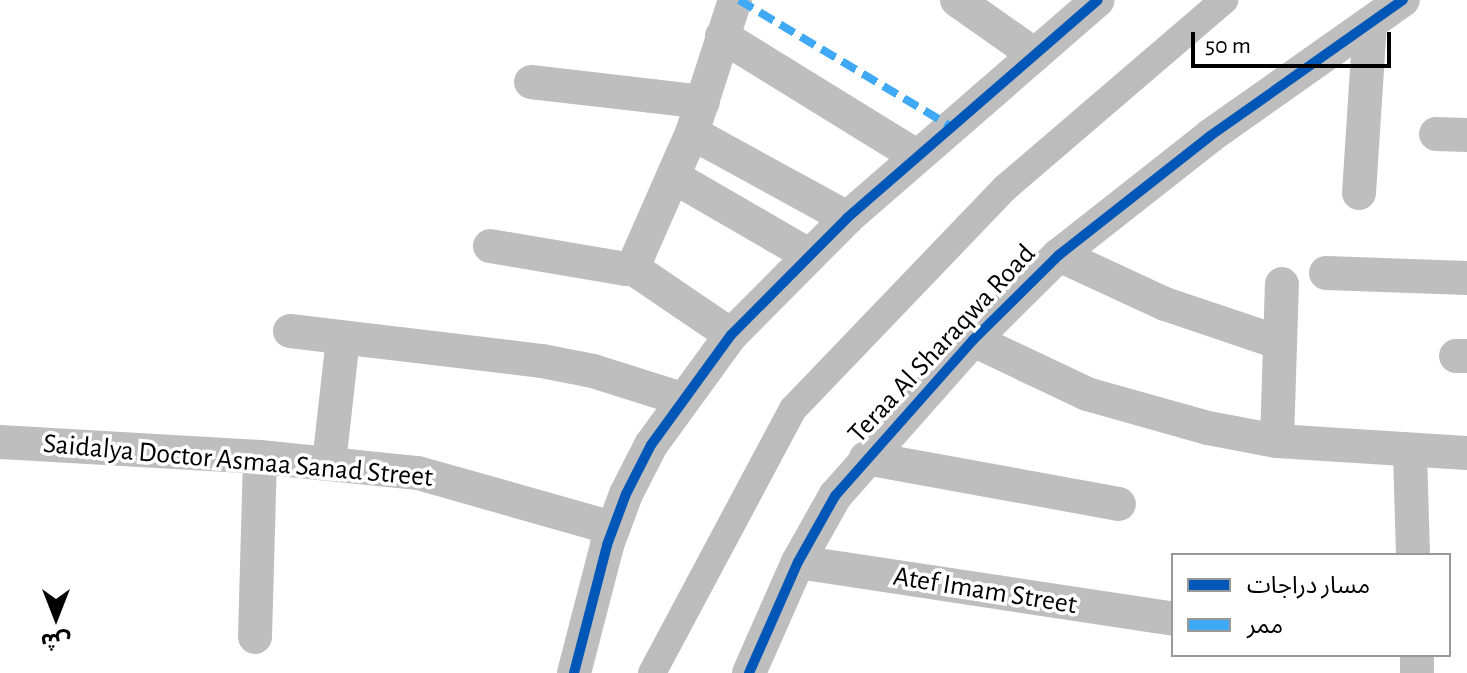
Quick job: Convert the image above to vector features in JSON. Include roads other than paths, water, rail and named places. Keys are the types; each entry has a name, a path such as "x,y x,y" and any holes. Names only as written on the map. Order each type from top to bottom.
{"street":[{"path":"631,267 698,118 735,0"},
{"path":"957,0 1035,55"},
{"name":"Teraa Al Sharaqwa Road","path":"749,673 798,562 835,496 973,340 1059,255 1210,136 1403,0"},
{"path":"574,673 613,528 651,445 682,399 731,335 807,254 1035,55 1076,5"},
{"path":"1359,193 1370,23"},
{"path":"722,36 916,156"},
{"path":"531,82 698,118 847,218"},
{"path":"674,177 807,254"},
{"path":"490,246 631,267 731,335"},
{"path":"1059,255 1165,304 1278,342"},
{"path":"1326,273 1467,278"},
{"path":"1277,441 1282,284"},
{"path":"290,331 577,367 682,399"},
{"path":"329,463 343,338"},
{"path":"973,340 1087,394 1147,414 1277,441 1410,453 1467,453"},
{"name":"Saidalya Doctor Asmaa Sanad Street","path":"0,442 329,463 473,486 613,528"},
{"path":"1410,453 1413,553"},
{"path":"255,637 260,457"},
{"path":"866,458 1119,504"},
{"name":"Atef Imam Street","path":"798,562 1171,619"}],"waterway":[{"path":"652,673 793,409 1005,188 1224,0"}]}
